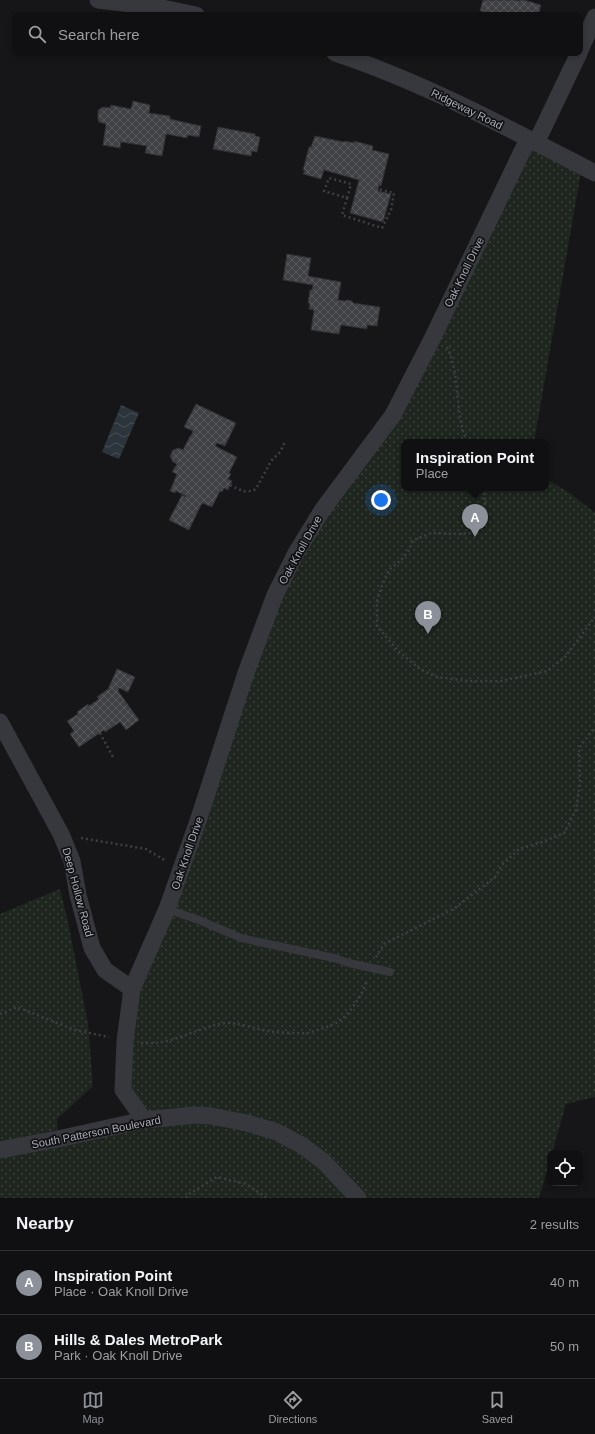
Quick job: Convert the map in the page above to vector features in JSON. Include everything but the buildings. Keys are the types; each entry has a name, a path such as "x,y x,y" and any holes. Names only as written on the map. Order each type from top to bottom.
{"street":[{"path":"98,0 157,7 181,12"},
{"path":"583,43 595,17"},
{"name":"Ridgeway Road","path":"344,56 371,65 447,98 595,173"},
{"name":"Oak Knoll Drive","path":"144,1120 122,1090 125,1041 132,989 167,909 246,673 275,595 296,553 323,509 393,415 532,141 577,56"},
{"name":"Deep Hollow Road","path":"0,722 61,834 72,861 78,895 92,948 104,970 132,989"},
{"name":"South Patterson Boulevard","path":"0,1150 144,1120 195,1115 211,1116 248,1123 277,1132 303,1146 324,1162 358,1198"}],"lane":[{"path":"167,909 199,920 241,938 390,972"}],"path":[{"path":"347,198 324,191 329,178 352,184 342,215 382,228 391,210 394,193 378,189"},
{"path":"444,342 449,352 454,369 458,403 466,439"},
{"path":"230,485 242,492 248,492 256,489 271,461 280,452 285,442"},
{"path":"484,491 485,500 484,518 470,533 459,534 431,532 412,541 402,559 389,570 377,601 377,626 398,651 420,668 437,677 469,681 501,682 547,671 565,657 595,617"},
{"path":"0,1014 16,1007 75,1030 125,1041 153,1044 180,1038 205,1028 227,1023 268,1031 307,1033 336,1023 350,1010 365,989 370,967 384,944 455,908 495,877 502,865 519,849 564,833 576,810 580,784 579,748 595,727"},
{"path":"100,733 114,757"},
{"path":"61,834 146,849 181,870"},
{"path":"186,1198 189,1194 216,1177 246,1184 267,1198"}],"shaded area":[{"path":"528,139 582,166 535,439 401,439 401,491 549,491 549,481 570,493 595,513 595,1097 566,1104 553,1150 547,1150 547,1171 539,1198 0,1198 0,914 60,889 88,1024 93,1086 57,1119 58,1139 144,1121 123,1090 132,989 275,595 364,456"}],"water":[{"path":"121,405 139,413 119,459 102,452"}],"place":[{"name":"Inspiration Point","path":"475,537"},
{"name":"Hills & Dales MetroPark","path":"428,634"}]}
